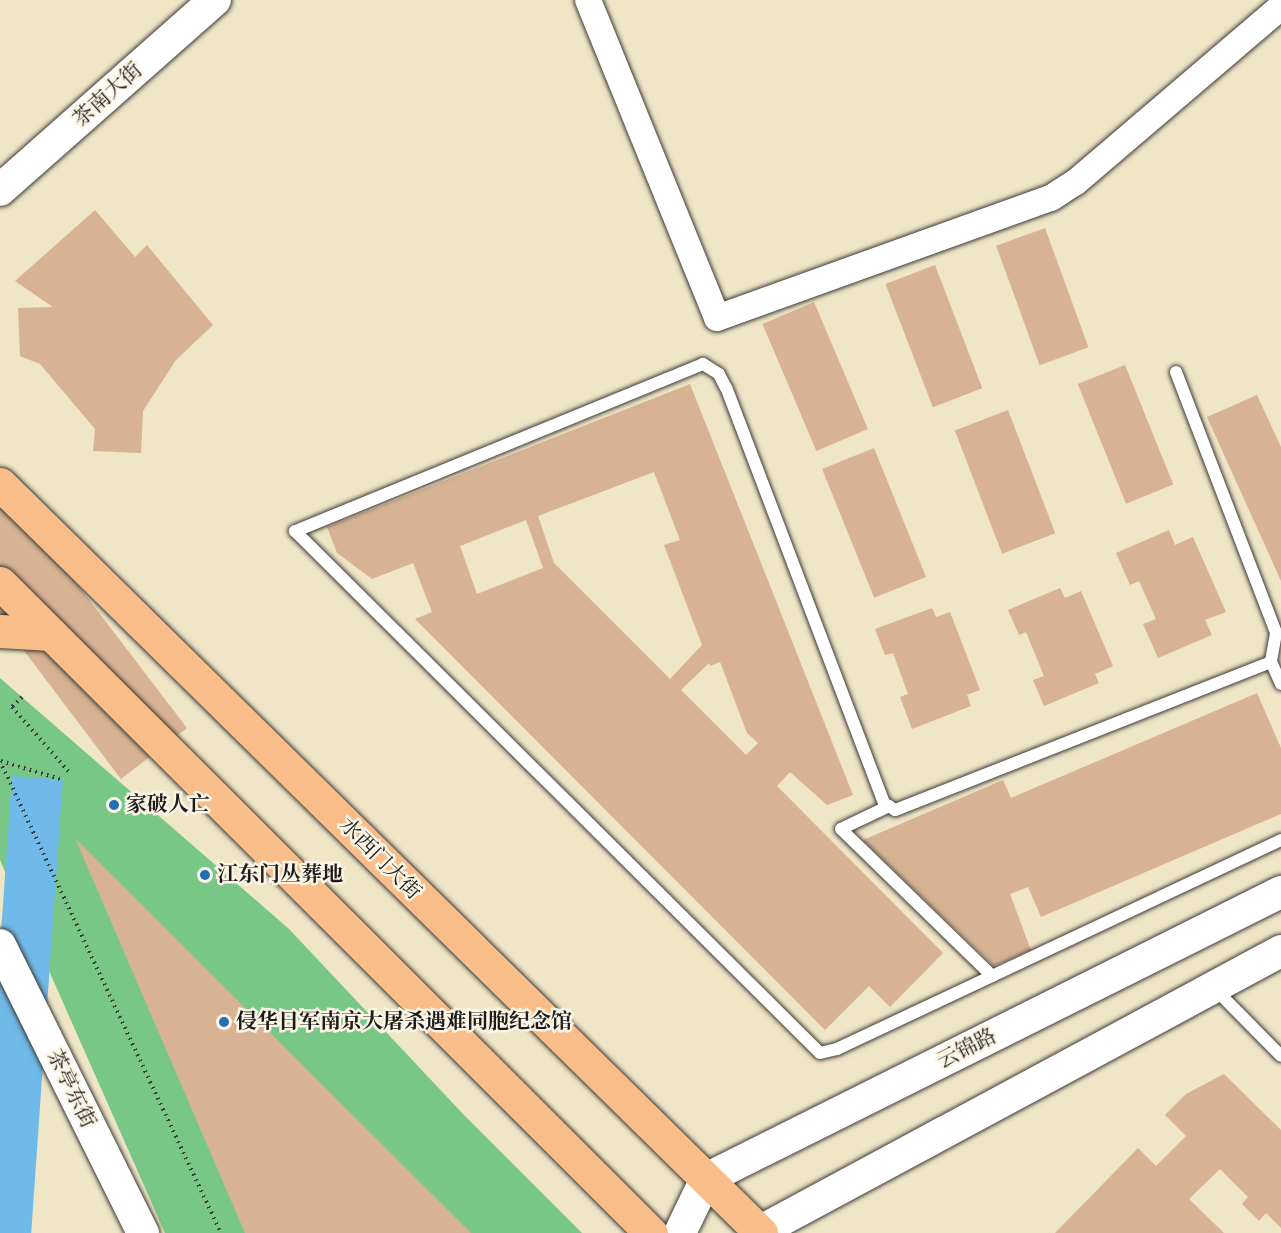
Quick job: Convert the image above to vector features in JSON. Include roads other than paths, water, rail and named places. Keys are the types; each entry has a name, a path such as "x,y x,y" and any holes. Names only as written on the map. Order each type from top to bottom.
{"main road":[{"name":"水西门大街","path":"0,484 760,1233"},
{"path":"0,583 651,1233"},
{"path":"0,631 51,634"}],"street":[{"name":"茶南大街","path":"0,190 215,0"},
{"path":"588,0 717,318 1051,198 1076,182 1281,7"},
{"name":"云锦路","path":"706,1179 1281,892"},
{"name":"茶亭东街","path":"0,945 143,1233"},
{"path":"760,1233 1281,951"},
{"path":"680,1233 706,1179"}],"lane":[{"path":"1271,662 909,807 895,810 884,803 726,388 719,374 703,364 295,531 820,1053 837,1049 1281,840"},
{"path":"1176,372 1279,632 1271,662 1281,684"},
{"path":"889,806 841,829 992,976"},
{"path":"1213,988 1281,1056"}],"water":[{"path":"12,776 63,780 31,1233 0,1233 0,948"}],"place":[{"name":"家破人亡","path":"114,805"},
{"name":"江东门丛葬地","path":"205,875"},
{"name":"侵华日军南京大屠杀遇难同胞纪念馆","path":"224,1022"}]}
